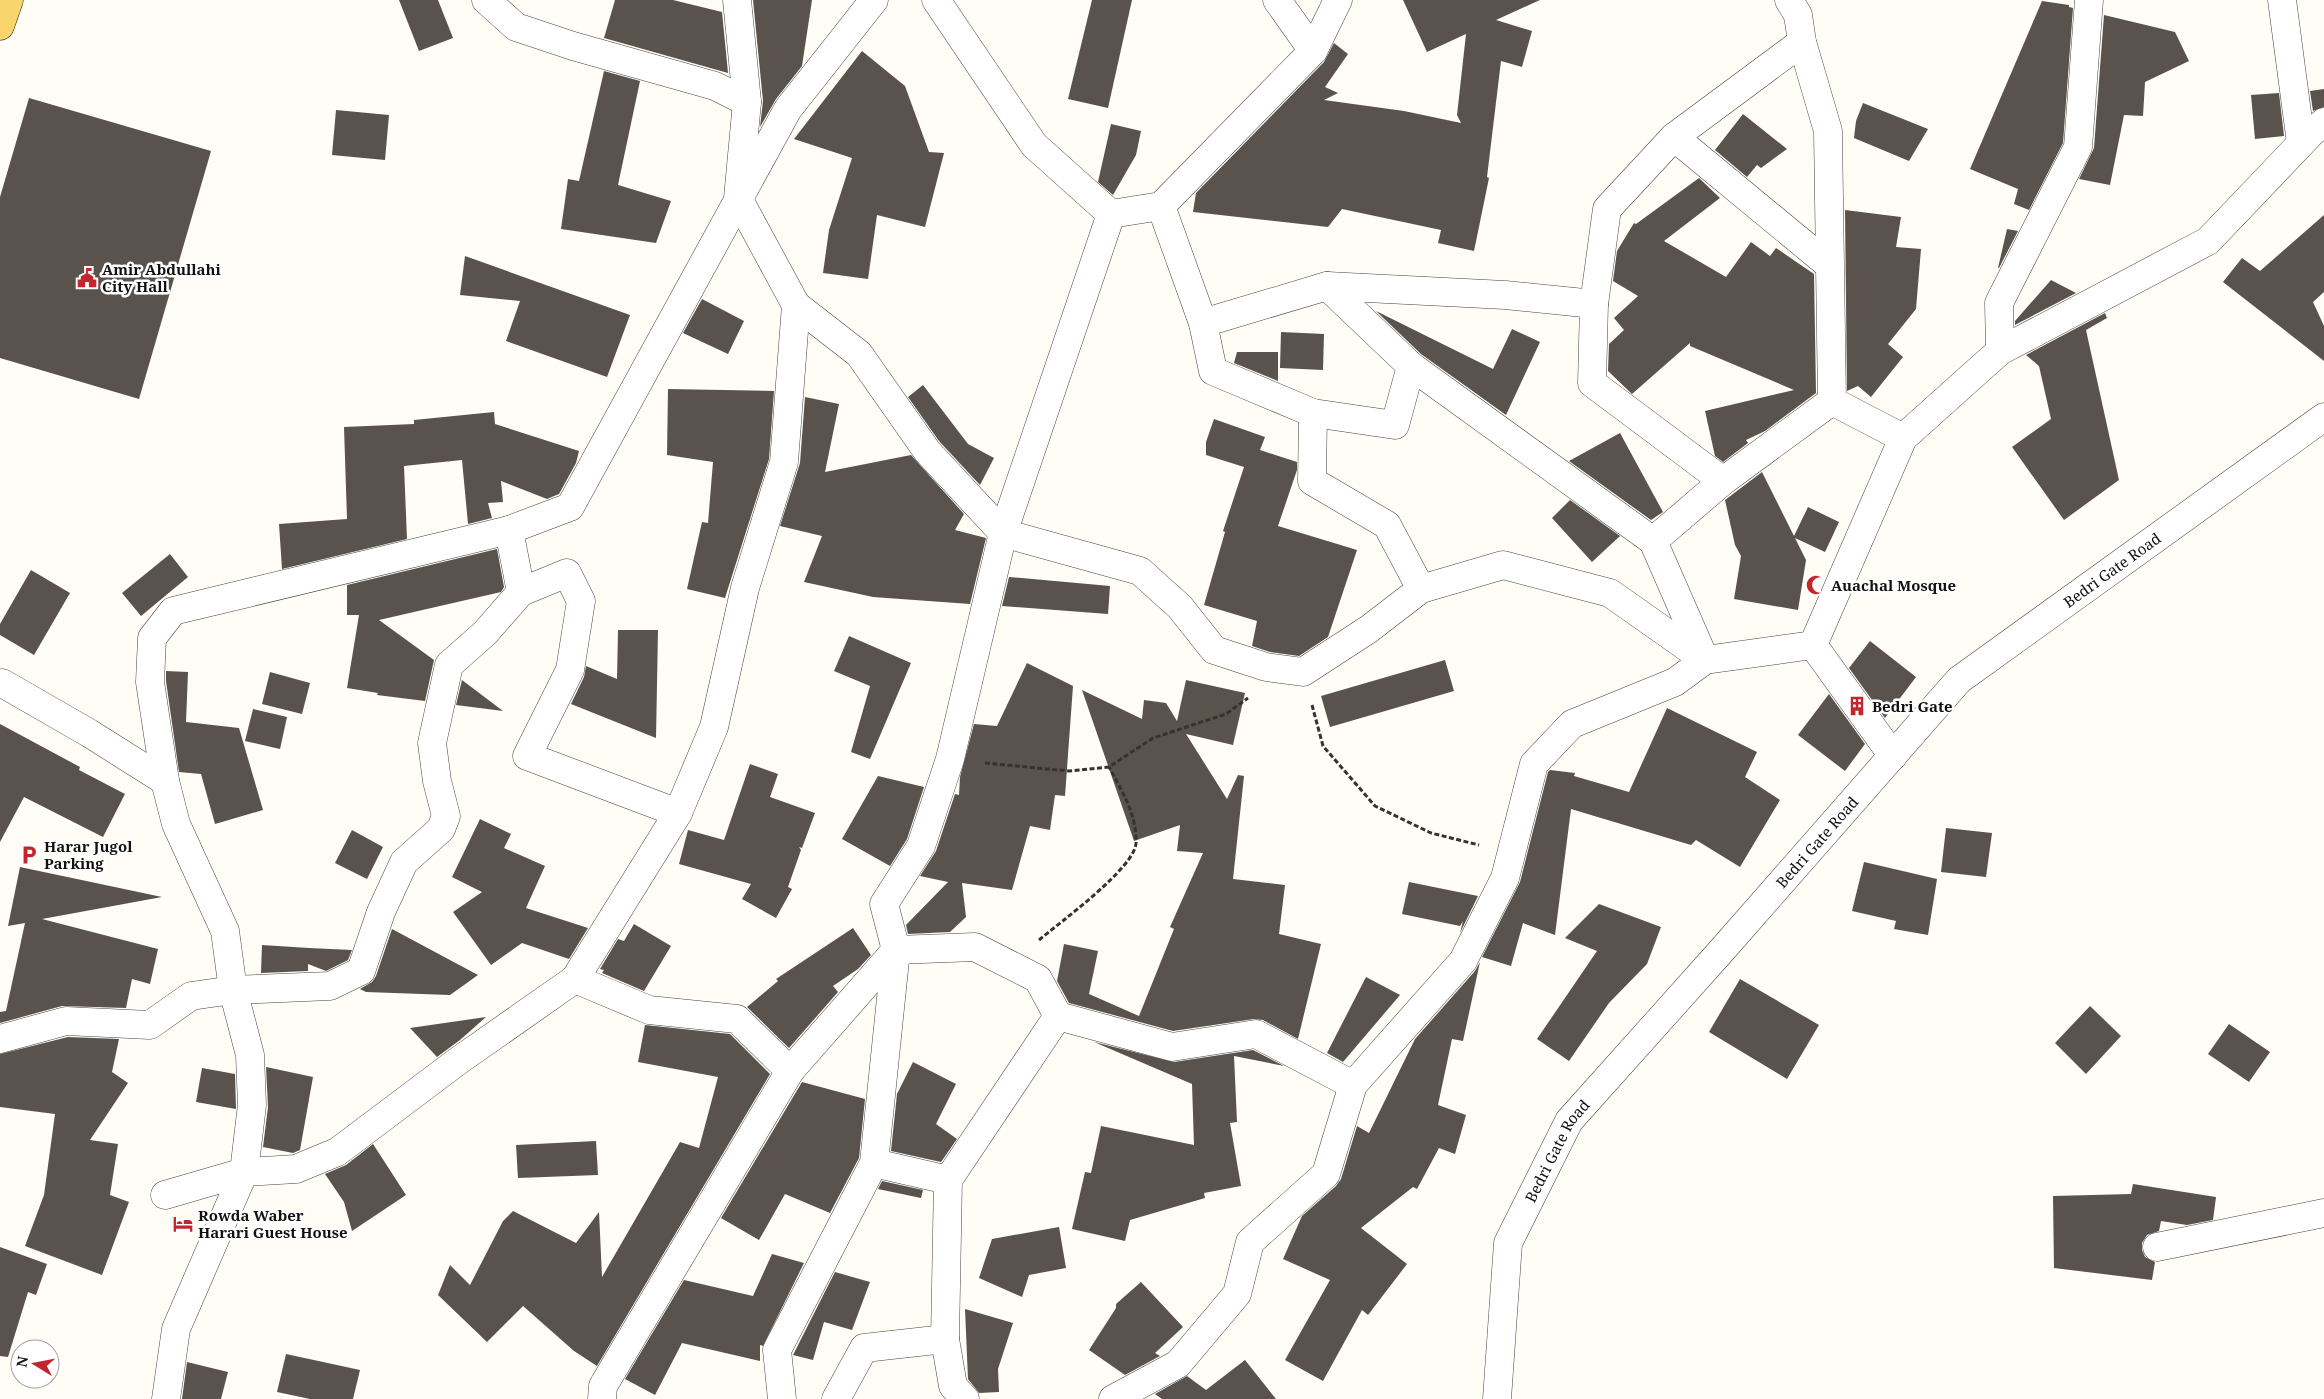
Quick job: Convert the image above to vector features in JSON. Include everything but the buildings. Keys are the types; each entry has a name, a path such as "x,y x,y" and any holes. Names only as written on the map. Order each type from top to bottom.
{"main road":[{"path":"0,26 9,0"}],"street":[{"path":"486,0 516,27 573,46 715,86 747,102"},
{"path":"736,0 747,102 738,198 796,305 859,354 927,451 1003,533 1140,570 1180,607 1214,650 1266,667 1303,672 1369,629 1421,589 1502,565 1610,593 1705,660"},
{"path":"166,1399 176,1329 244,1172 252,1105 250,1055 233,990 225,931 176,824 165,781 150,682 152,638 173,611 509,530 570,507 788,109 874,0"},
{"path":"936,0 1034,145 1111,214"},
{"path":"1277,0 1312,51"},
{"path":"1111,214 1161,206 1312,51 1338,0"},
{"path":"1789,0 1798,15 1802,42 1828,131 1832,401"},
{"path":"2000,351 1999,304 2078,147 2088,0"},
{"path":"2282,0 2301,143"},
{"path":"1723,481 1592,383 1594,304 1607,209 1674,137 1802,42"},
{"path":"1813,645 1903,438 2000,351 2208,241 2301,143 2324,122"},
{"path":"1674,137 1829,265"},
{"path":"1161,206 1203,323 1213,370 1313,413 1395,425 1411,366"},
{"path":"782,1399 777,1350 874,1164 896,950 884,904 921,846 950,759 1003,533 1111,214"},
{"path":"1203,323 1327,286 1505,295 1594,304"},
{"path":"1327,286 1411,366 1653,541 1705,660"},
{"path":"165,1195 244,1172 296,1169 337,1152 458,1061 575,979 678,813 714,726 745,588 784,462 796,305"},
{"path":"1832,401 1903,438"},
{"path":"1653,541 1723,481 1832,401"},
{"path":"1313,413 1312,481 1387,525 1421,589"},
{"name":"Bedri Gate Road","path":"1497,1399 1508,1243 1569,1121 1959,680 2324,417"},
{"path":"509,530 521,592"},
{"path":"0,1039 66,1021 150,1025 191,996 233,990 330,986 361,971 380,912 404,862 441,829 446,816 436,781 432,743 449,665 485,633 521,592 567,572 581,601 570,670 527,756 678,813"},
{"path":"1813,645 1893,756"},
{"path":"1113,1399 1178,1364 1237,1294 1250,1242 1326,1174 1353,1085 1463,961 1505,878 1534,764 1572,724 1675,682 1705,660 1813,645"},
{"path":"1,681 165,781"},
{"path":"602,1399 603,1386 790,1071 896,950 975,948 1038,979 1058,1016 1172,1047 1256,1034 1353,1085"},
{"path":"575,979 649,1010 737,1019 790,1071"},
{"path":"965,1399 953,1386 945,1339 948,1180 1058,1016"},
{"path":"874,1164 948,1180"},
{"path":"2157,1247 2324,1213"},
{"path":"836,1399 864,1348 945,1339"}],"path":[{"path":"950,759 1069,771 1109,768 1153,738 1226,714 1254,694 1266,667"},
{"path":"1303,672 1323,746 1375,806 1431,833 1512,853"},
{"path":"1009,965 1122,870 1136,845 1131,808 1109,768"}],"place":[{"name":"Amir Abdullahi City Hall","path":"87,278"},
{"name":"Auachal Mosque","path":"1816,585"},
{"name":"Bedri Gate","path":"1857,706"},
{"name":"Harar Jugol Parking","path":"29,855"},
{"name":"Rowda Waber Harari Guest House","path":"183,1224"}]}
